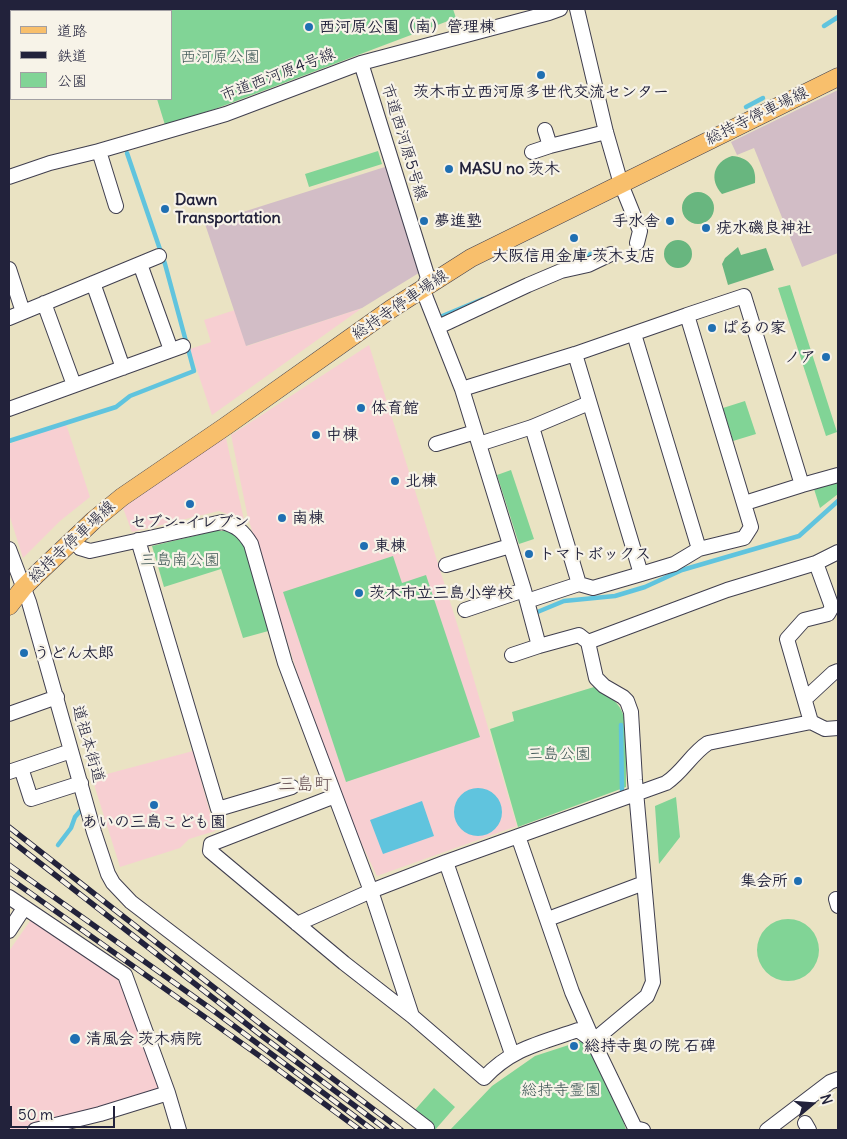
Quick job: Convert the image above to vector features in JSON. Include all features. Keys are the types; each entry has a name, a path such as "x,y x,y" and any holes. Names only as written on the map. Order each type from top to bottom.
{"main road":[{"name":"総持寺停車場線","path":"9,606 23,588 122,496 226,426 423,288 471,258 838,77"}],"street":[{"name":"市道西河原4号線","path":"9,177 50,163 99,151 226,114 361,63 560,9"},
{"path":"577,9 606,132 621,184 640,231 637,243"},
{"name":"市道西河原5号線","path":"361,63 428,278 423,288"},
{"path":"545,130 550,146"},
{"path":"532,152 606,132"},
{"path":"99,151 116,206"},
{"path":"438,327 561,271 588,265 611,254"},
{"path":"9,318 159,256"},
{"path":"9,409 177,348 140,264"},
{"path":"9,269 23,312"},
{"path":"93,283 123,368"},
{"path":"423,288 462,389 526,595 539,646"},
{"path":"462,389 575,354 744,296 802,485"},
{"path":"44,303 74,386"},
{"path":"465,610 579,584 594,588 674,564 700,549 744,538 751,527 745,503 687,314"},
{"path":"634,334 700,549"},
{"path":"575,354 641,574"},
{"path":"436,444 532,427 589,403"},
{"path":"532,427 579,584"},
{"path":"745,503 838,475"},
{"path":"74,539 80,548 90,551 222,522 234,525 243,532 251,544 285,664 372,891 412,1016"},
{"path":"138,540 218,809 292,788"},
{"path":"446,565 510,546"},
{"name":"道祖本街道","path":"9,549 57,697 94,832 108,874 113,883 131,902 427,1128"},
{"path":"588,642 726,590 816,563 838,552"},
{"path":"811,722 787,639 804,620 828,614 832,607 816,563"},
{"path":"512,655 579,635 588,642 596,678 623,697 631,712 653,982 647,996 593,1041"},
{"path":"804,700 833,673 838,671"},
{"path":"9,714 57,697"},
{"path":"297,924 372,891 446,862 666,782 674,778 696,750 708,742 811,722 826,729 838,728"},
{"path":"71,751 15,770 31,799 81,783"},
{"path":"335,796 211,844 210,851 412,1016 484,1078 512,1054 522,1049 578,1030 593,1041"},
{"path":"518,836 548,918 572,992 593,1041 638,1129"},
{"path":"446,862 512,1054"},
{"path":"548,918 644,883"},
{"path":"9,896 125,975 168,1093 179,1130"},
{"path":"9,914 24,908"},
{"path":"9,932 24,908"},
{"path":"767,1130 830,1082 838,1079"},
{"path":"35,1130 100,1114 168,1093"}],"shaded area":[{"path":"838,90 838,253 802,267 754,148 737,155 731,142"},
{"path":"388,166 422,271 362,308 246,346 205,224"},
{"path":"362,308 212,415 190,349 211,342 204,320 235,310 247,346"},
{"name":"茨木市立三島小学校","path":"369,345 464,646 517,826 377,876 344,807 311,716 248,518 231,435"},
{"path":"66,424 90,497 60,521 23,558 9,514 9,444"},
{"path":"226,438 244,520 219,511 132,532 123,508 208,448"},
{"name":"あいの三島こども園","path":"193,751 215,831 189,839 180,848 120,867 92,778"},
{"name":"清風会 茨木病院","path":"36,919 75,943 125,988 159,1089 20,1130 9,1130 9,951 30,921"}],"green space":[{"name":"西河原公園","path":"453,9 456,18 215,109 165,125 157,100 172,100 172,10 128,10"},
{"path":"378,151 382,164 309,187 305,174"},
{"path":"732,156 743,158 750,164 753,168 755,183 722,194 715,183 715,172 721,162"},
{"path":"698,192 704,193 709,197 713,202 713,214 709,219 704,223 698,224 692,223 687,219 683,214 682,208 683,202 687,197 692,193"},
{"path":"678,240 688,244 692,254 688,264 678,268 668,264 664,254 668,244"},
{"path":"738,247 741,255 766,248 774,270 728,285 722,264 725,258"},
{"path":"790,285 837,432 826,436 778,288"},
{"path":"745,401 756,434 733,441 723,408"},
{"path":"511,470 534,539 519,544 497,475"},
{"path":"838,482 838,494 820,508 814,489"},
{"name":"三島南公園","path":"215,531 234,533 246,547 272,630 243,638 221,569 164,587 152,546"},
{"path":"393,556 402,583 426,575 480,737 346,782 283,592"},
{"name":"三島公園","path":"594,687 607,694 616,702 625,719 626,787 518,827 490,729 514,721 512,712"},
{"path":"676,797 680,837 659,864 655,806"},
{"path":"788,919 800,922 810,928 816,938 819,950 816,962 810,972 800,978 788,981 776,978 766,972 760,962 757,950 760,938 766,928 776,922"},
{"name":"総持寺霊園","path":"584,1040 622,1117 626,1130 450,1130 492,1086 535,1056"},
{"path":"434,1088 455,1107 435,1130 414,1111"}],"water":[{"path":"478,788 487,790 495,795 500,803 502,812 500,821 495,829 487,834 478,836 469,834 461,829 456,821 454,812 456,803 461,795 469,790"},
{"path":"422,801 434,836 383,854 370,820"}],"waterway":[{"path":"824,26 838,17"},
{"path":"746,107 763,98"},
{"path":"9,441 116,407 130,396 194,371 165,264 127,153"},
{"path":"566,264 593,253"},
{"path":"440,317 483,299"},
{"path":"535,613 564,601 615,596 645,587 682,570 799,536 838,501"},
{"path":"621,725 622,791"},
{"path":"58,845 71,828 75,817 81,810"}],"railway":[{"path":"9,827 267,1029 401,1130"},
{"path":"9,839 262,1036 387,1130"},
{"path":"9,865 214,1011 373,1130"},
{"path":"9,878 261,1057 360,1130"}],"place":[{"name":"西河原公園（南）管理棟","path":"309,27"},
{"name":"茨木市立西河原多世代交流センター","path":"541,75"},
{"name":"MASU no 茨木","path":"449,169"},
{"name":"Dawn Transportation","path":"165,209"},
{"name":"夢進塾","path":"424,221"},
{"name":"手水舎","path":"670,221"},
{"name":"疣水磯良神社","path":"706,228"},
{"name":"大阪信用金庫 茨木支店","path":"574,238"},
{"name":"ぱるの家","path":"712,328"},
{"name":"ノア","path":"826,357"},
{"name":"体育館","path":"361,408"},
{"name":"中棟","path":"316,435"},
{"name":"北棟","path":"395,481"},
{"name":"セブン-イレブン","path":"190,504"},
{"name":"南棟","path":"282,518"},
{"name":"東棟","path":"364,546"},
{"name":"トマトボックス","path":"529,554"},
{"name":"茨木市立三島小学校","path":"359,593"},
{"name":"うどん太郎","path":"24,653"},
{"name":"あいの三島こども園","path":"154,805"},
{"name":"集会所","path":"798,881"},
{"name":"清風会 茨木病院","path":"75,1039"},
{"name":"総持寺奥の院 石碑","path":"574,1046"}],"district":[{"name":"三島町","path":"305,785"}]}
